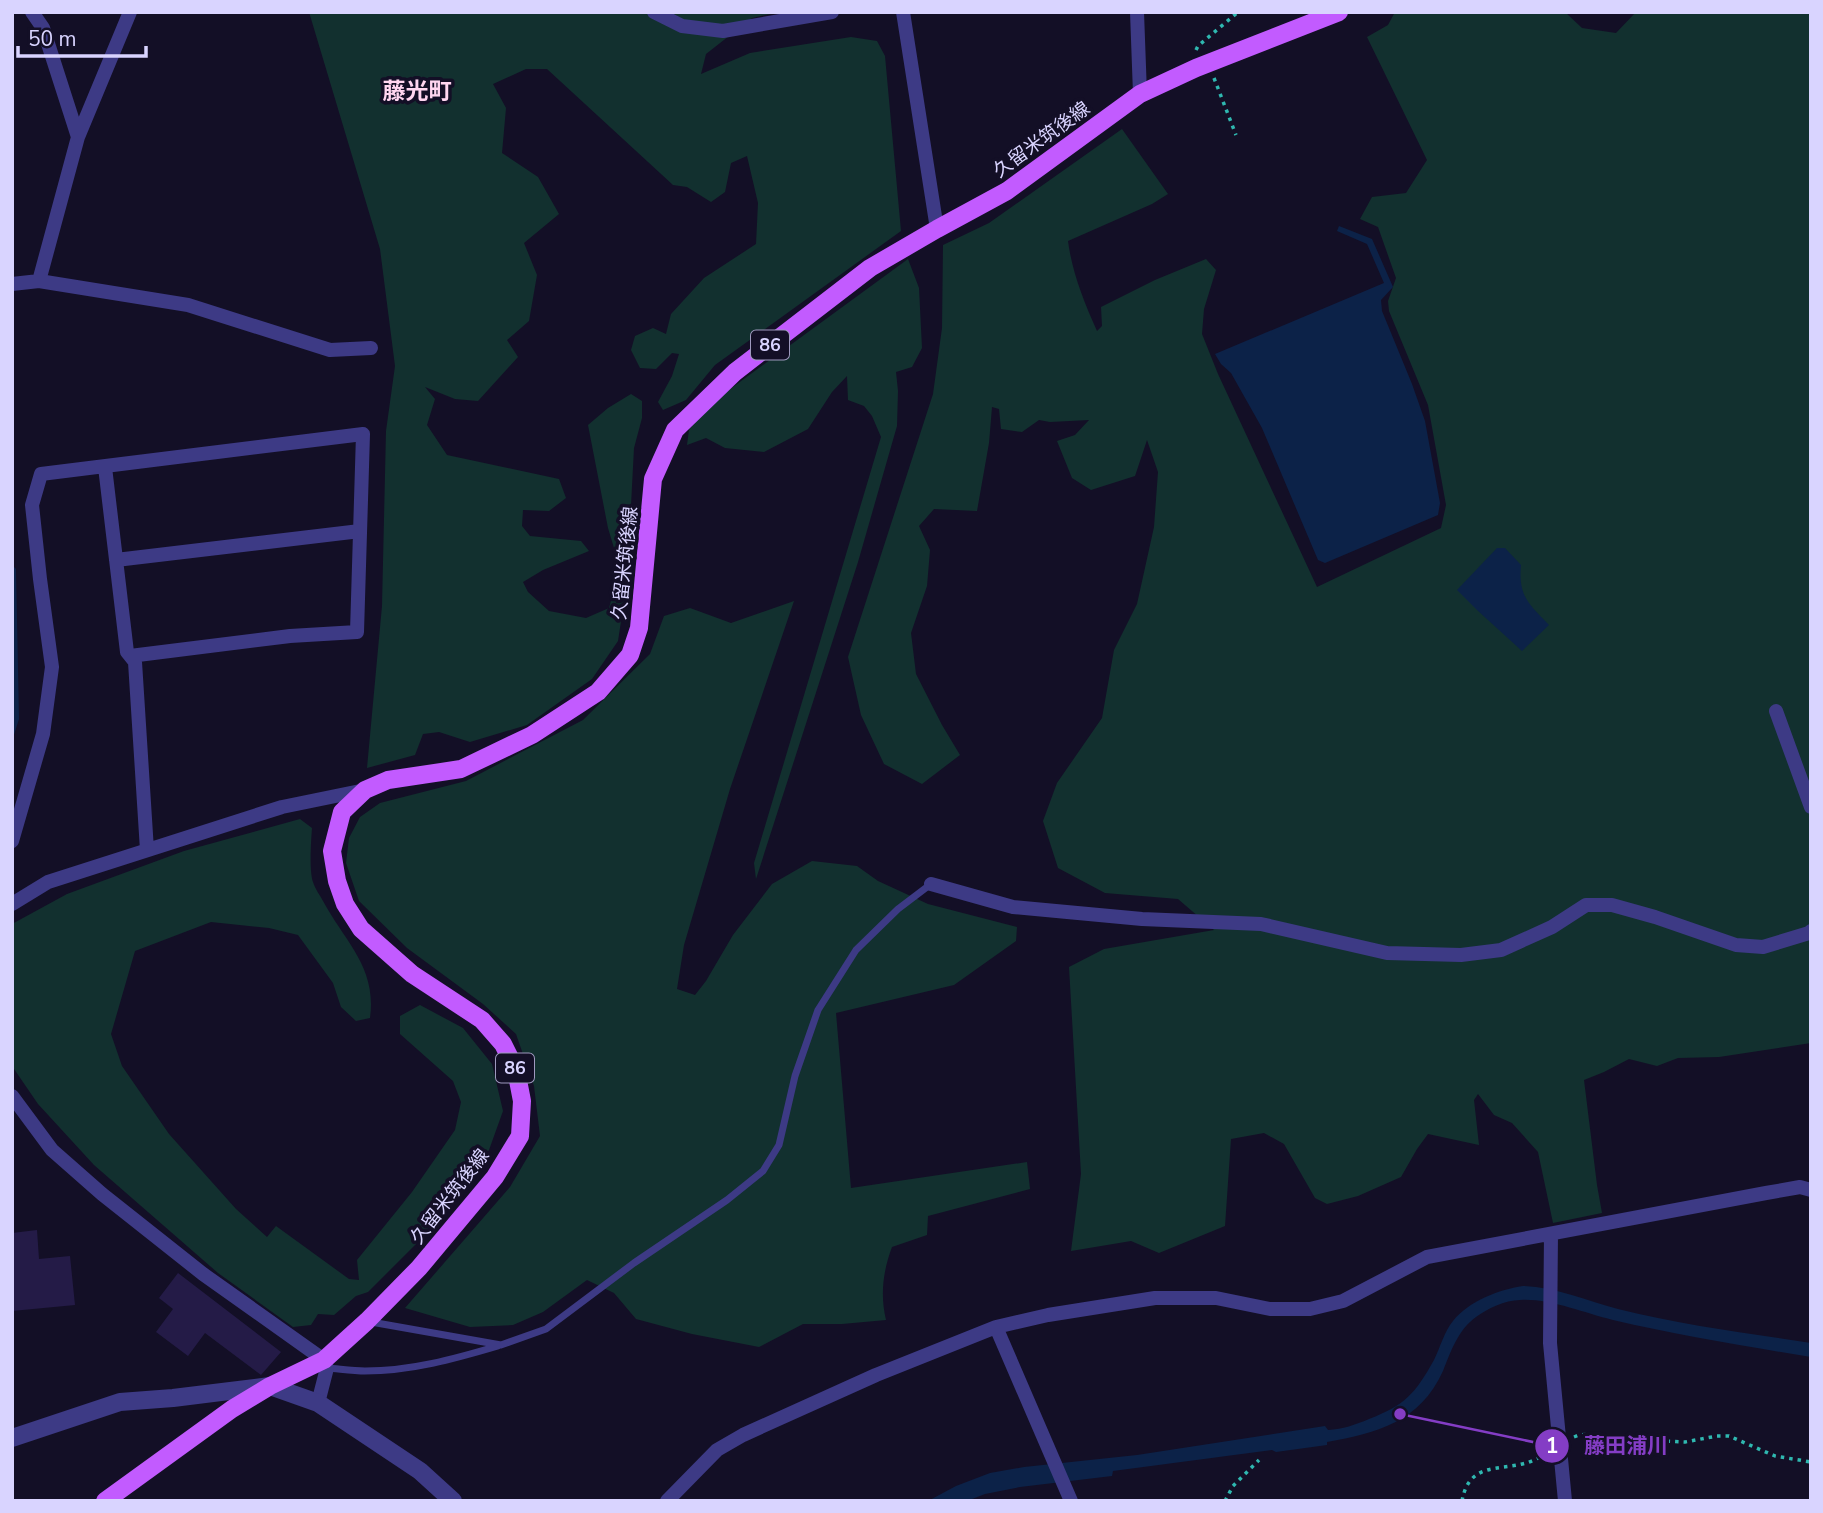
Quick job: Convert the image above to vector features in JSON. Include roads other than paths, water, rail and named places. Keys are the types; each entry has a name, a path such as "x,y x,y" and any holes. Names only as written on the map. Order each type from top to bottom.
{"main road":[{"name":"久留米筑後線","path":"105,1501 232,1409 270,1386 325,1364 419,1268 495,1177 520,1136 522,1101 516,1070 503,1044 482,1020 412,974 361,929 345,904 337,881 332,852 342,812 365,790 388,780 461,769 533,735 598,692 630,655 639,628 653,480 676,430 735,372 870,268 1007,191 1140,94 1202,66 1339,12"}],"street":[{"path":"32,12 43,28 78,136"},
{"path":"39,281 78,136 130,12"},
{"path":"654,12 682,26 723,31 832,12"},
{"path":"903,12 937,229"},
{"path":"1137,12 1140,94"},
{"path":"12,284 39,281 188,305 330,350 371,348"},
{"path":"12,841 43,734 52,667 32,505 41,474 363,434 357,632 290,636 130,656"},
{"path":"105,467 127,652 135,662 147,850"},
{"path":"116,561 360,531"},
{"path":"1776,711 1811,807"},
{"path":"13,901 48,881 282,807 365,790"},
{"path":"930,884 1013,907 1142,919 1261,924 1387,953 1461,955 1501,950 1552,927 1586,905 1612,905 1736,945 1763,947 1811,931"},
{"path":"12,1096 52,1150 102,1195 325,1364 318,1403"},
{"path":"667,1501 717,1450 743,1435 876,1375 996,1327 1048,1315 1154,1298 1216,1298 1270,1309 1310,1309 1343,1301 1427,1257 1766,1192 1800,1187 1811,1190"},
{"path":"1551,1234 1550,1343 1565,1501"},
{"path":"996,1327 1071,1501"},
{"path":"12,1438 120,1402 270,1386 318,1403 420,1471 453,1501"}],"lane":[{"path":"325,1364 363,1371 397,1370 446,1361 546,1329 727,1200 763,1171 779,1145 795,1076 818,1010 856,950 898,909 930,884"},
{"path":"367,1321 501,1345"}],"water":[{"path":"1339,226 1372,239 1393,287 1381,300 1382,311 1425,421 1440,503 1438,515 1325,563 1318,560 1262,428 1231,373 1215,354 1384,283 1367,244 1337,231"},
{"path":"1497,548 1505,548 1521,565 1521,584 1526,599 1549,625 1522,651 1457,590"},
{"path":"12,565 16,569 19,719 12,741"},
{"path":"1523,1286 1559,1292 1666,1320 1811,1343 1811,1357 1662,1331 1543,1301 1514,1300 1491,1308 1470,1322 1456,1341 1433,1388 1422,1402 1409,1414 1380,1429 1327,1442 1327,1445 1113,1471 1112,1476 1020,1487 985,1494 967,1501 928,1501 956,1486 990,1473 1137,1455 1325,1426 1328,1430 1344,1428 1359,1423 1392,1409 1415,1390 1434,1360 1450,1325 1467,1308 1504,1290"}],"place":[{"name":"藤田浦川","path":"1400,1414"}],"district":[{"name":"藤光町","path":"417,91"}]}
